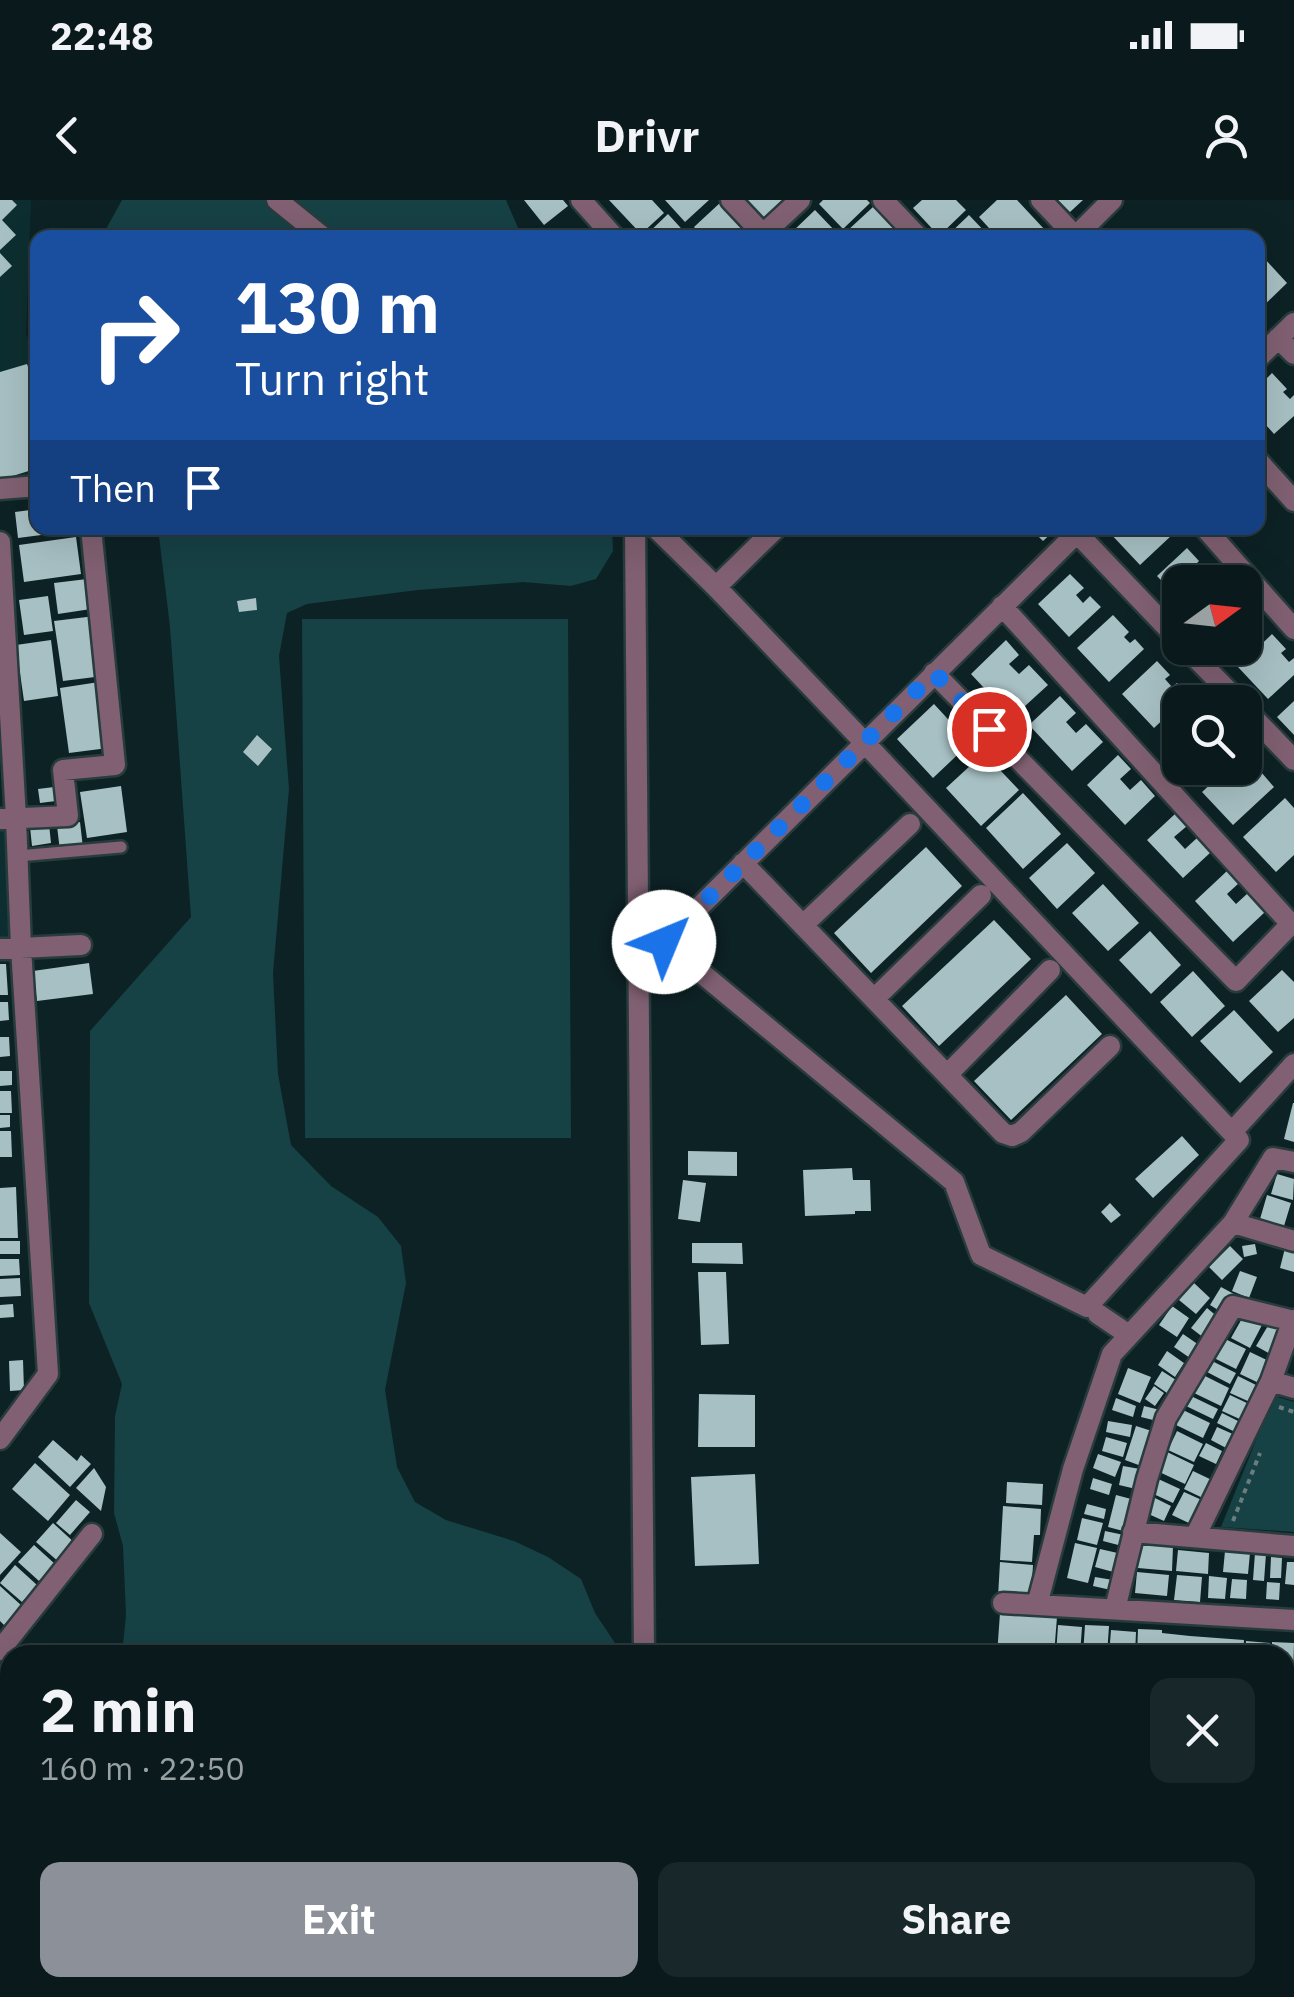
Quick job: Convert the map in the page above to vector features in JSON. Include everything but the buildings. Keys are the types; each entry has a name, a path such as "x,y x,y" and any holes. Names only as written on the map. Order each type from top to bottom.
{"street":[{"path":"277,200 314,230"},
{"path":"580,200 607,230"},
{"path":"731,200 765,230"},
{"path":"773,230 800,200"},
{"path":"883,200 911,230"},
{"path":"1041,200 1068,230"},
{"path":"1081,230 1112,200"},
{"path":"1265,351 1286,330 1294,354"},
{"path":"1265,469 1294,501"},
{"path":"0,489 30,487"},
{"path":"8,818 68,816 63,770 114,766 92,535"},
{"path":"635,535 644,1645"},
{"path":"663,535 1239,1140 1087,1306 981,1256 954,1182 664,942"},
{"path":"716,587 769,535"},
{"path":"639,967 1075,535"},
{"path":"1085,535 1162,621"},
{"path":"1210,535 1294,629"},
{"path":"0,542 8,818 18,856 10,948 48,1374 0,1439"},
{"path":"934,673 1236,981 1291,924 1002,606"},
{"path":"1203,665 1222,685"},
{"path":"1262,726 1294,760"},
{"path":"803,925 910,824"},
{"path":"744,863 1003,1133 1012,1136 1021,1132 1110,1046"},
{"path":"874,998 981,895"},
{"path":"10,948 81,945"},
{"path":"947,1075 1050,970"},
{"path":"1232,1132 1294,1064"},
{"path":"1037,1605 1072,1469 1112,1354 1233,1224 1274,1158 1294,1162"},
{"path":"1233,1224 1294,1241"},
{"path":"1115,1609 1166,1418 1233,1306 1293,1321 1271,1381 1195,1537"},
{"path":"1098,1314 1129,1335"},
{"path":"1271,1381 1294,1388"},
{"path":"1133,1532 1294,1546"},
{"path":"4,1645 92,1534"},
{"path":"1002,1603 1294,1620"}],"lane":[{"path":"18,856 120,847"}],"path":[{"path":"1279,1407 1294,1412"},
{"path":"1247,1522 1232,1521 1266,1440"}],"shaded area":[{"path":"0,200 31,200 26,335 30,341 30,483 0,485"},
{"path":"122,200 506,200 519,230 105,230"},
{"path":"159,535 612,535 613,551 596,579 571,586 523,582 418,590 307,604 287,613 279,656 289,789 273,973 278,1074 291,1145 331,1186 378,1217 401,1246 406,1283 385,1390 397,1467 415,1502 446,1520 514,1541 581,1579 595,1613 616,1645 123,1645 123,1546 114,1513 115,1416 122,1384 89,1303 90,1031 191,917 170,627"},
{"path":"302,619 568,619 571,1138 305,1138"},
{"path":"0,829 7,829 12,942 0,942"},
{"path":"1274,1396 1294,1402 1294,1532 1221,1527"}],"route":[{"path":"664,942 934,673 989,729"}]}
